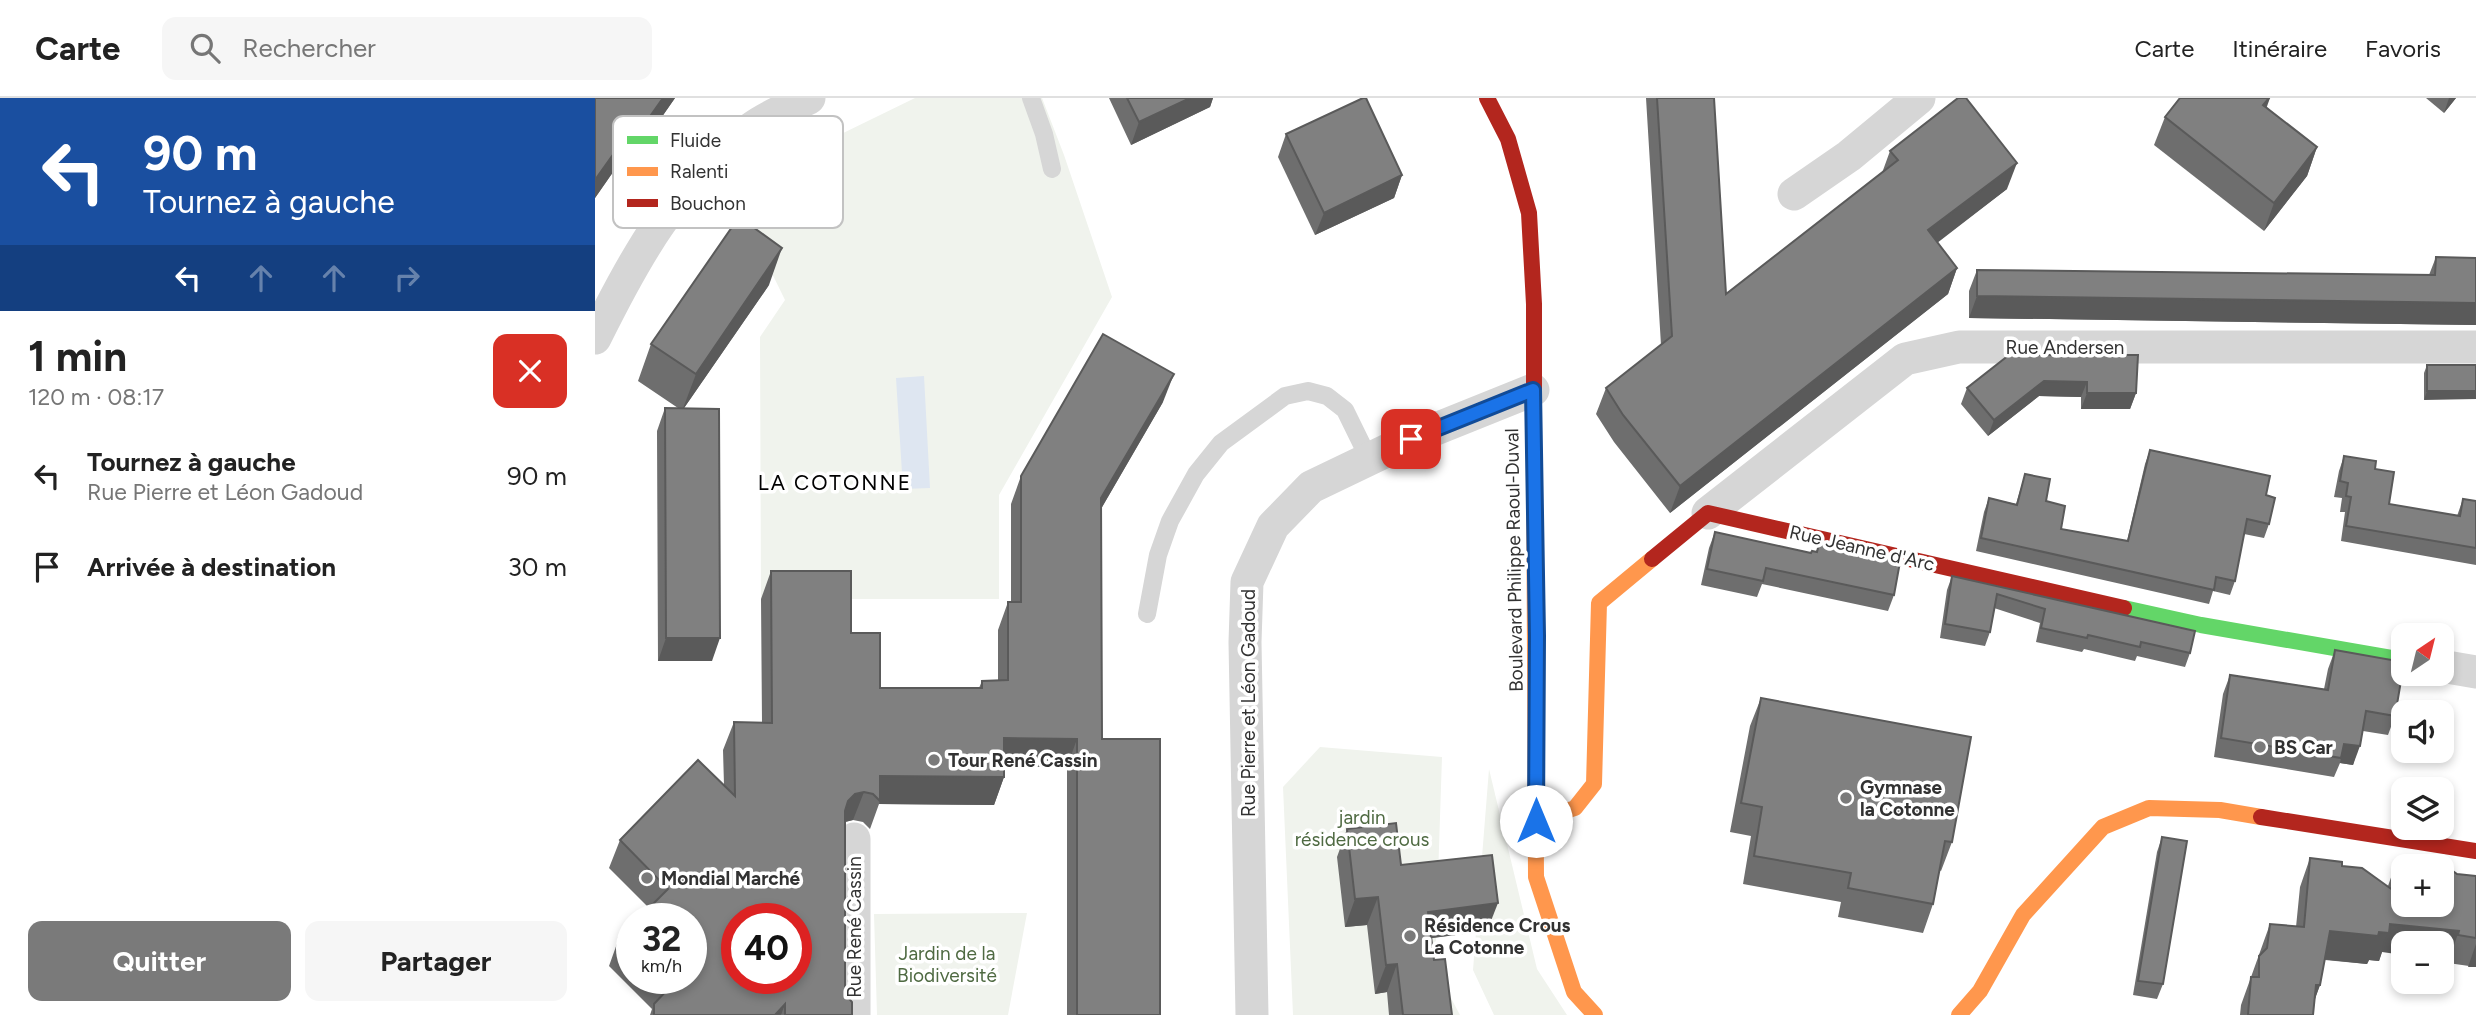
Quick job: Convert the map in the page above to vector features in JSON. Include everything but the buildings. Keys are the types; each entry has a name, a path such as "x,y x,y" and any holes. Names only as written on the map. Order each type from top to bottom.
{"street":[{"path":"774,116 809,98"},
{"name":"Boulevard Philippe Raoul-Duval","path":"1487,98 1508,139 1529,213 1534,304 1536,877 1574,992 1595,1015"},
{"path":"1794,194 1849,156 1919,98"},
{"path":"595,338 654,228"},
{"name":"Rue Andersen","path":"1708,513 1905,359 1959,347 2476,346"},
{"name":"Rue Pierre et Léon Gadoud","path":"1252,1015 1245,642 1247,582 1273,526 1311,487 1411,439 1533,390"},
{"path":"1536,821 1575,808 1594,784 1599,603 1708,513"},
{"name":"Rue Jeanne d'Arc","path":"1708,513 2201,625 2391,658"},
{"path":"2454,668 2476,672"},
{"path":"1959,1015 1980,991 2023,915 2103,827 2149,808 2220,810 2476,851"},
{"name":"Rue René Cassin","path":"854,839 854,1015"}],"lane":[{"path":"1031,98 1044,134 1052,169"},
{"path":"1147,614 1158,555 1166,532 1196,474 1220,443 1285,396 1308,391 1327,396 1345,410 1369,459"}],"green space":[{"path":"915,98 1042,98 1112,297 999,495 999,599 761,599 760,337 785,300 750,228 843,228 843,133"},
{"name":"jardin résidence crous","path":"1320,747 1442,757 1435,968 1460,1015 1293,1015 1283,787"},
{"name":"jardin résidence crous","path":"1489,769 1537,969 1567,1015 1494,1015 1473,970"},
{"name":"Jardin de la Biodiversité","path":"1027,913 1008,1015 877,1015 874,914"}],"shaded area":[{"path":"924,376 930,488 903,489 896,378"}],"traffic: fast":[{"path":"2124,608 2201,625 2391,658"}],"traffic: slow":[{"path":"1534,443 1536,877 1574,992 1595,1015"},
{"path":"1536,821 1575,808 1594,784 1599,603 1652,559"},
{"path":"1959,1015 1980,991 2023,915 2103,827 2149,808 2220,810 2261,817"}],"traffic: jam":[{"path":"1487,98 1508,139 1529,213 1534,304 1534,443"},
{"path":"1652,559 1708,513 2124,608"},
{"path":"2261,817 2476,851"}],"place":[{"name":"BS Car","path":"2260,747"},
{"name":"Tour René Cassin","path":"934,760"},
{"name":"Gymnase la Cotonne","path":"1846,798"},
{"name":"Mondial Marché","path":"647,878"},
{"name":"Résidence Crous La Cotonne","path":"1410,936"}],"district":[{"name":"LA COTONNE","path":"835,482"}],"route":[{"path":"1411,439 1533,390 1537,636 1536,821"}]}
